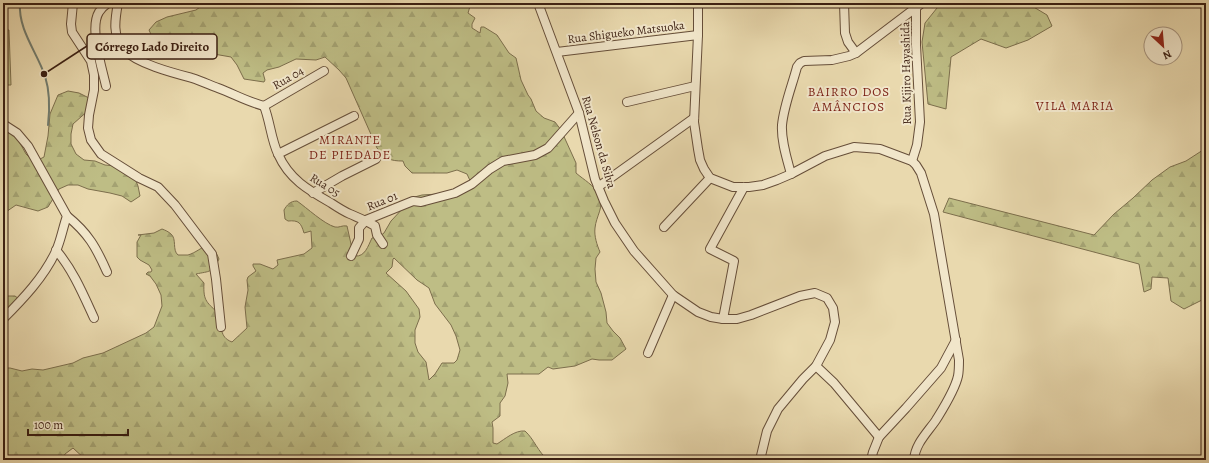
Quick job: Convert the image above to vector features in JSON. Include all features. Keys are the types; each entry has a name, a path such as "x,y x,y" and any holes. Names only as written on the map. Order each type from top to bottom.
{"street":[{"path":"73,3 71,24 72,32 91,61 94,75 94,90 88,128 91,140 101,154 139,178 158,187 175,205 212,254 216,279 220,327"},
{"path":"106,86 95,26 99,12 108,3"},
{"path":"118,3 115,20 117,38 124,50 134,58 234,94 252,103 264,106"},
{"name":"Rua Nelson da Silva","path":"538,3 579,112 595,179 604,201 619,229 634,251 673,295 698,312 711,317 723,319 736,319 751,315 800,296 815,293 827,298 833,308 835,322 830,340 816,366 778,409 767,431 760,460"},
{"path":"698,3 694,118 700,160 710,178 733,187 762,185 791,174 825,156 854,147 880,149 912,161 921,173 934,214 959,360 958,377 950,396 935,421 919,442 914,454 914,460"},
{"path":"844,3 845,33 848,42 856,53"},
{"path":"791,174 782,126 797,67 800,63 804,60 832,60 856,53 919,5"},
{"name":"Rua Kijiro Hayashida","path":"912,161 917,145 920,122 916,45 919,5"},
{"name":"Rua Shigueko Matsuoka","path":"556,52 698,36"},
{"name":"Rua 04","path":"264,106 324,71"},
{"path":"627,102 695,86"},
{"name":"Rua 05","path":"264,106 269,118 278,154 289,172 301,185 313,193 350,214 366,220"},
{"name":"Rua 01","path":"351,256 359,239 359,228 366,220 413,202 422,202 455,193 472,184 490,169 503,161 535,155 548,148 579,112"},
{"path":"278,154 354,116"},
{"path":"598,187 694,118"},
{"path":"3,124 17,133 28,146 67,216 82,228 90,238 99,254 106,272"},
{"path":"313,193 376,159"},
{"path":"664,227 710,178"},
{"path":"723,319 734,261 710,250 744,187"},
{"path":"3,319 34,285 48,265 56,250 67,216"},
{"path":"366,220 375,226 377,235 383,244"},
{"path":"56,250 66,261 94,318"},
{"path":"648,353 673,295"},
{"path":"871,460 879,437 941,368 956,340"},
{"path":"816,366 834,383 879,437"}],"green space":[{"path":"471,3 468,13 475,18 472,28 480,33 481,27 484,27 497,35 509,53 516,58 521,80 536,111 544,118 555,122 561,130 576,163 576,173 594,188 601,199 601,207 595,231 600,252 596,258 596,282 601,293 607,323 620,338 626,349 612,360 592,359 575,366 553,369 548,367 539,374 507,374 508,383 505,396 500,403 500,416 492,422 493,443 497,444 514,433 525,431 548,460 86,460 73,448 65,454 62,460 3,460 3,368 22,371 32,369 43,370 73,363 83,358 103,353 146,333 154,327 162,306 161,295 156,284 150,276 146,274 152,270 149,265 137,257 137,242 141,235 138,235 154,233 162,229 166,230 173,236 175,250 178,255 188,255 206,246 212,248 219,259 217,264 208,272 196,274 204,283 205,298 220,315 223,334 232,342 247,328 245,307 248,290 247,280 248,277 256,271 253,264 260,264 273,269 278,265 277,260 304,254 312,248 311,231 304,233 299,223 285,219 284,210 291,203 297,201 331,225 336,227 347,226 353,253 355,256 358,256 364,253 372,238 380,236 384,233 391,221 405,206 407,199 422,195 454,193 472,185 467,174 457,170 447,173 412,173 405,166 403,161 391,160 383,155 377,148 346,78 325,57 316,60 296,59 279,67 267,70 263,73 265,80 264,82 244,79 231,57 208,53 198,55 187,51 176,50 154,41 149,30 156,22 167,17 196,10 204,4","holes":["394,258 417,280 429,288 435,304 451,325 460,350 457,360 454,363 442,363 429,380 426,362 418,352 415,343 415,330 420,317 419,309 406,291 386,273 392,267 393,259"]},
{"path":"941,3 1027,3 1047,15 1052,26 1028,40 1006,48 981,39 951,57 946,109 928,104 922,42 925,23"},
{"path":"3,30 9,30 11,85 3,85"},
{"path":"68,91 79,93 89,98 90,109 73,124 71,144 76,154 84,160 116,166 134,176 140,196 131,202 122,196 88,189 78,185 68,185 59,189 48,207 38,211 16,205 3,214 3,131 5,130 15,134 26,154 34,162 44,157 50,114 58,95"},
{"path":"1206,149 1206,298 1184,309 1171,301 1168,278 1152,277 1151,289 1144,292 1139,264 943,212 949,198 1094,235 1114,214 1152,180 1170,167 1186,161"},
{"path":"3,278 5,279 6,296 15,296 19,299 3,323"}],"waterway":[{"path":"20,3 20,13 25,32 42,67 47,82 49,100 48,125"}],"place":[{"name":"Córrego Lado Direito","path":"44,74"}],"district":[{"name":"BAIRRO DOS AMÂNCIOS","path":"849,98"},
{"name":"VILA MARIA","path":"1075,105"},
{"name":"MIRANTE DE PIEDADE","path":"350,146"}]}
